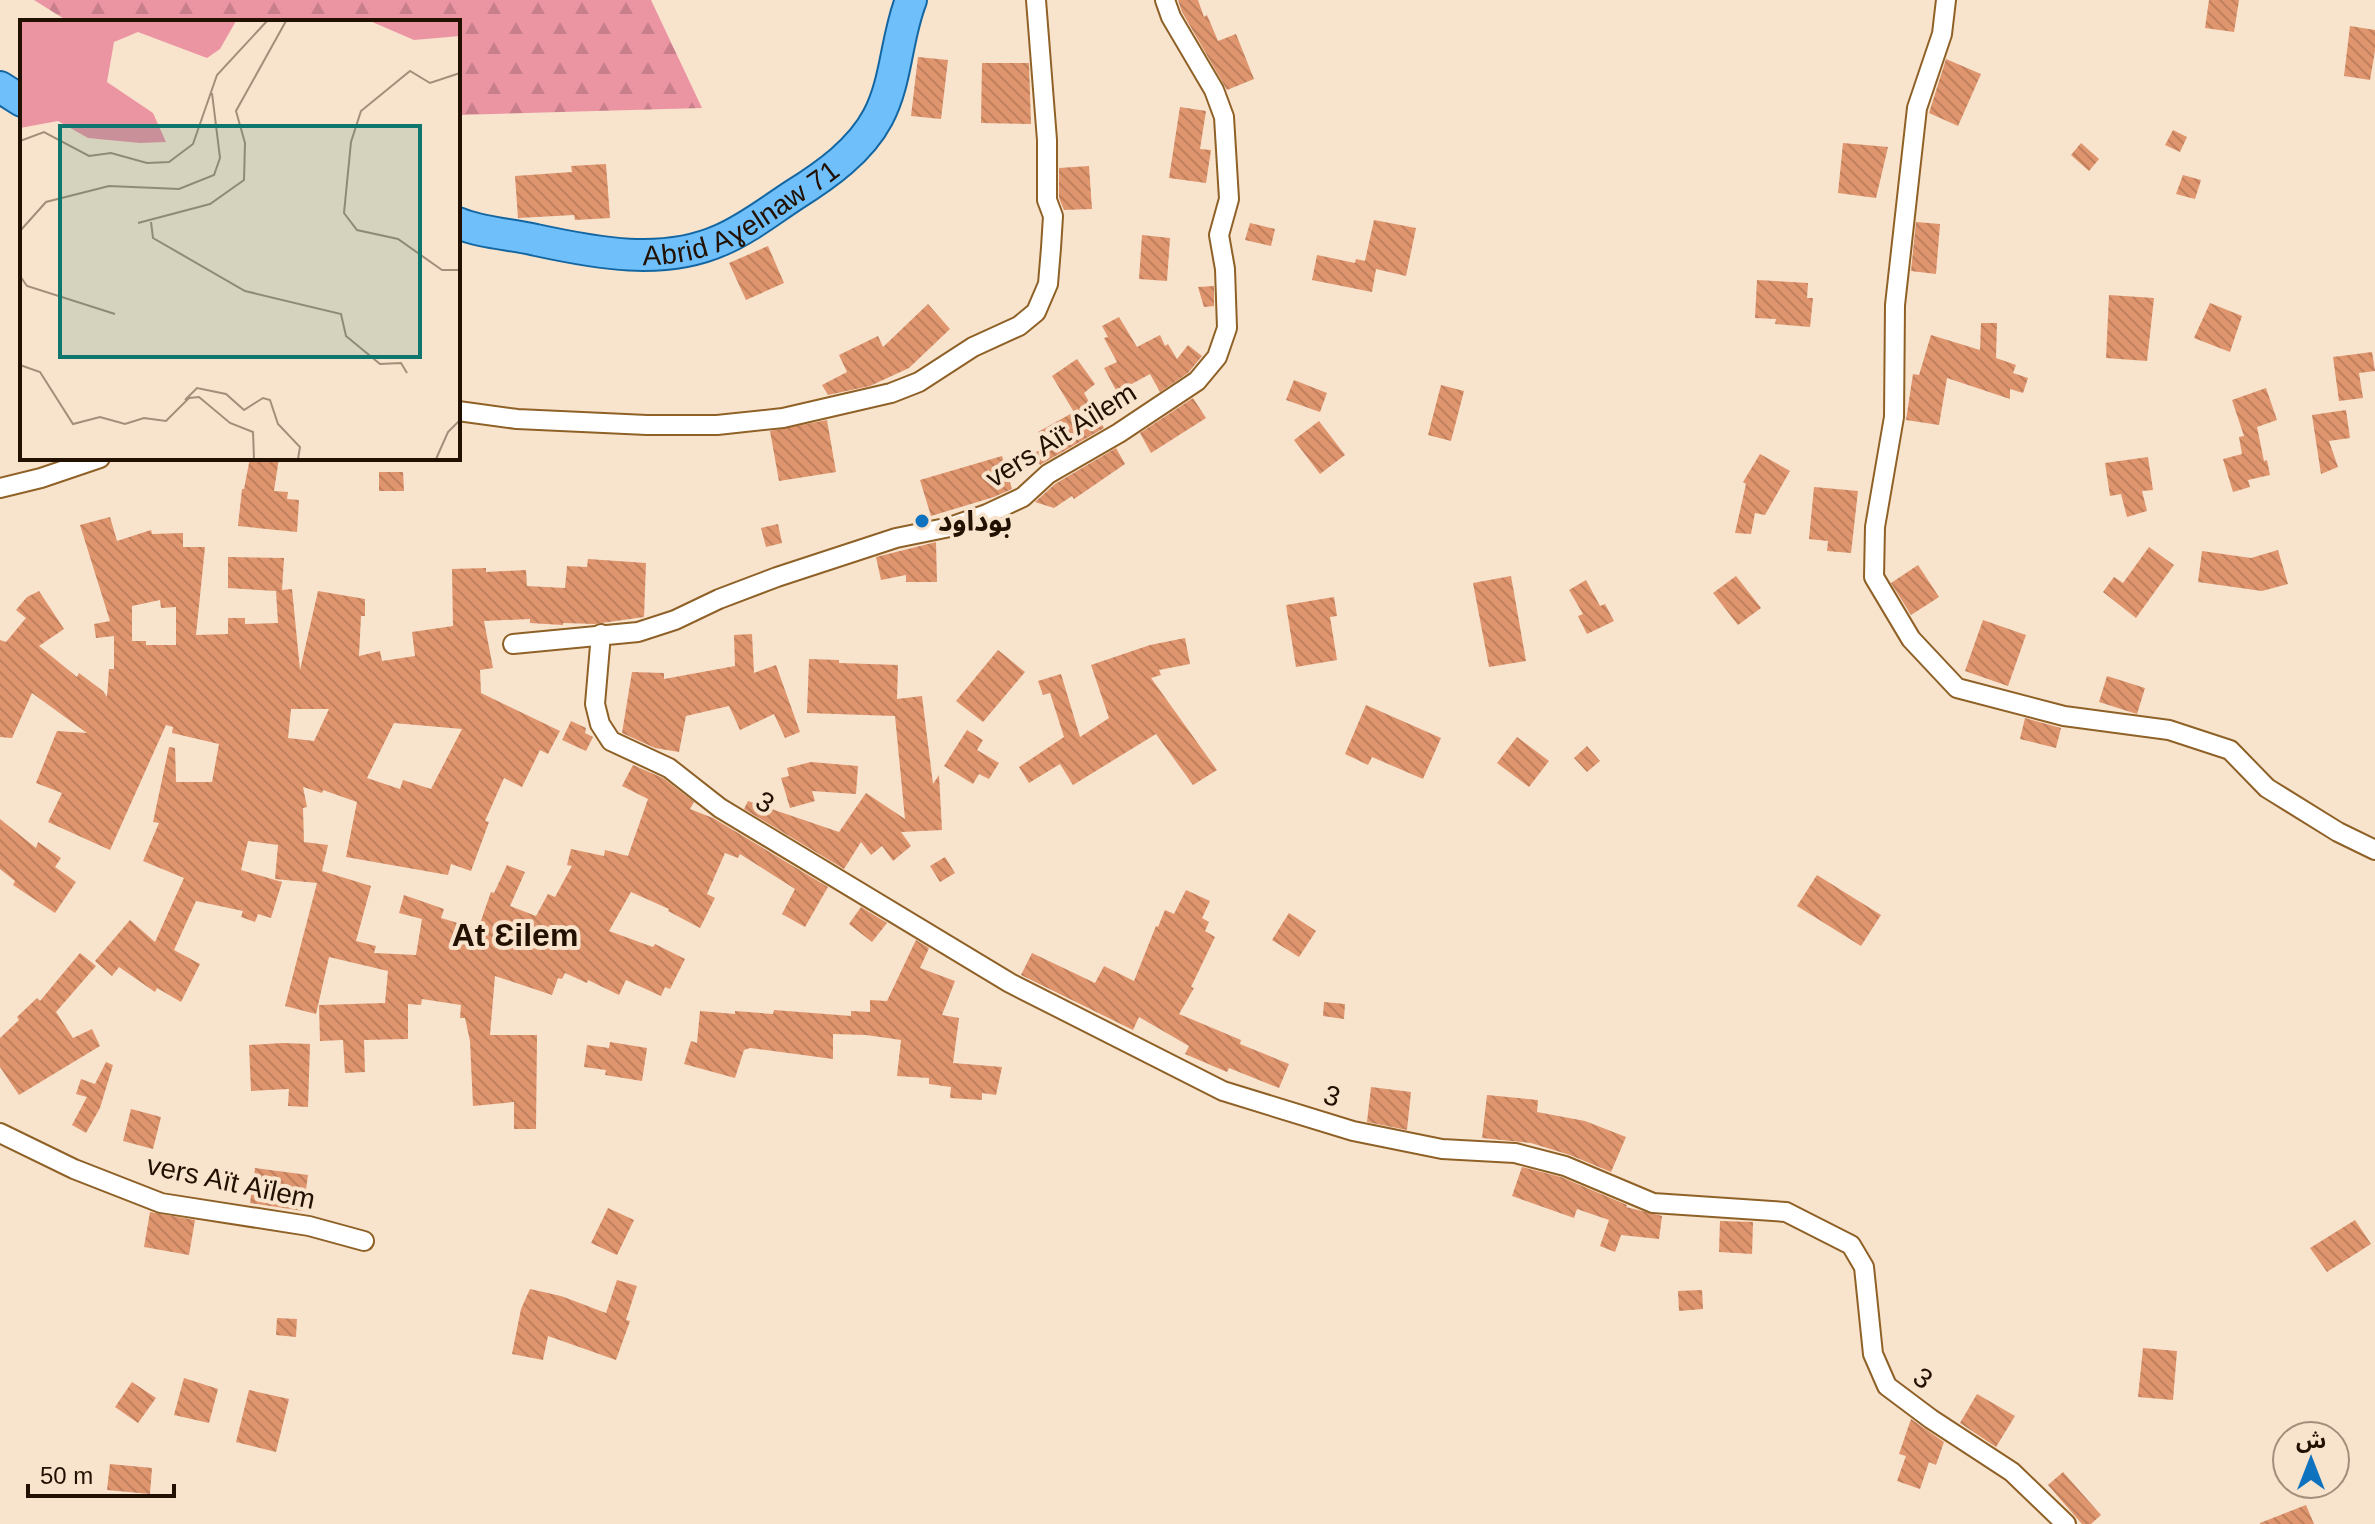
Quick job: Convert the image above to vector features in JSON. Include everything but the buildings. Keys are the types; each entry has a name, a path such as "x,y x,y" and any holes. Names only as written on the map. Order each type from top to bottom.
{"main road":[{"name":"Abrid Aɣelnaw 71","path":"460,223 573,248 646,256 683,253 722,240 823,177 855,149 877,120 889,93 903,20 911,0"},
{"path":"0,87 20,100"}],"street":[{"path":"460,411 517,419 647,425 717,425 783,418 905,388 973,347 1019,326 1036,312 1048,284 1052,237 1053,216 1047,200 1047,140 1036,0"},
{"name":"vers Aït Aïlem","path":"513,644 638,632 791,572 896,538 950,527 987,514 1023,497 1048,474 1119,433 1197,381 1217,357 1227,328 1225,269 1219,235 1229,199 1224,117 1214,90 1171,17 1165,0"},
{"path":"1946,0 1942,34 1917,108 1895,305 1894,417 1875,527 1874,577 1911,639 1957,688 2064,716 2169,730 2230,750 2267,788 2338,832 2375,850"},
{"path":"0,488 94,460"},
{"name":"3","path":"601,634 595,704 600,724 611,741 669,768 720,808 1010,983 1210,1085 1353,1131 1442,1149 1515,1153 1565,1166 1653,1203 1786,1212 1851,1245 1864,1267 1873,1354 1887,1386 2012,1472 2066,1524"},
{"name":"vers Aït Aïlem","path":"0,1133 74,1169 161,1203 309,1226 364,1241"}],"green space":[{"path":"34,0 651,0 702,108 460,115 460,20 66,20"}],"place":[{"name":"بوداود","path":"922,521"}],"district":[{"name":"At Ɛilem","path":"515,935"}]}
